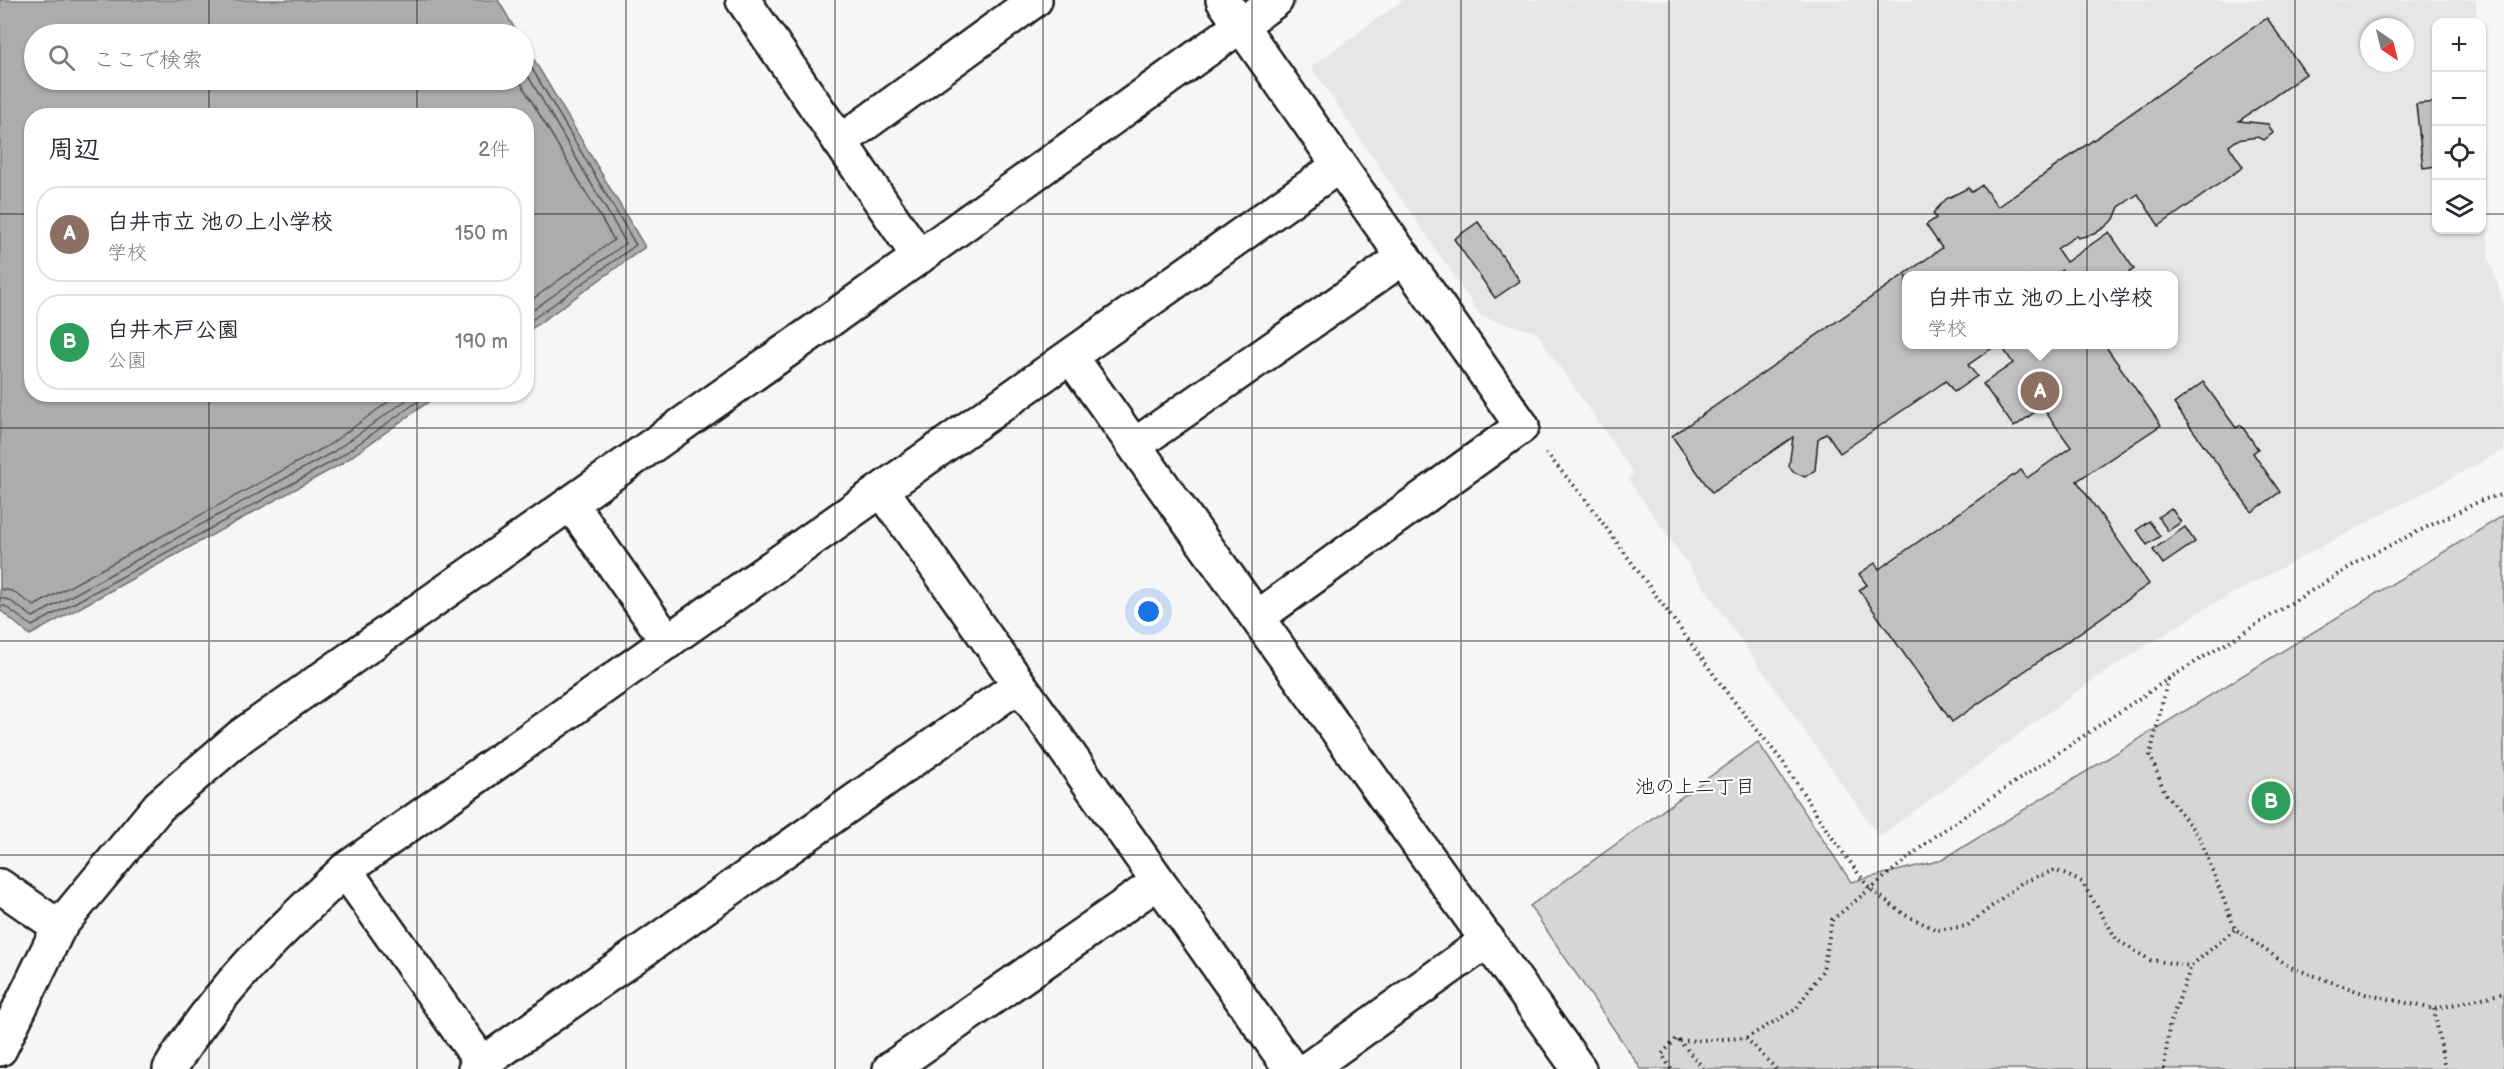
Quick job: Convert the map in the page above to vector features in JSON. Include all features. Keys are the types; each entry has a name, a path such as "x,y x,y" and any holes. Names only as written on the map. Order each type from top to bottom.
{"street":[{"path":"743,0 919,257"},
{"path":"840,142 1035,0"},
{"path":"0,1048 59,927 159,806 241,736 919,257 1232,12 1276,0"},
{"path":"1232,12 1522,426 1258,617"},
{"path":"170,1069 183,1046 266,944 345,870 1340,165"},
{"path":"1135,446 1404,257"},
{"path":"1071,357 1579,1069"},
{"path":"882,490 1292,1069"},
{"path":"571,504 668,642"},
{"path":"345,870 479,1066 1019,685"},
{"path":"890,1069 1158,882"},
{"path":"0,886 59,927"},
{"path":"1308,1069 1488,940"}],"path":[{"path":"1522,426 1583,496 1644,576 1725,690 1783,762 1828,832 1869,888 1905,915 1937,930 1967,926 2021,883 2055,870 2082,882 2117,940 2150,960 2191,966"},
{"path":"1671,1069 1662,1054 1679,1040 1746,1038 1796,1009 1823,970 1833,920 1869,888 1935,836 2168,679 2366,557 2482,500 2504,494"},
{"path":"2168,679 2150,755 2165,793 2199,838 2235,929 2290,967 2365,994 2434,1009 2504,993"},
{"path":"2164,1069 2169,1027 2191,966 2235,929"},
{"path":"2434,1009 2445,1069"},
{"path":"1746,1038 1776,1069"},
{"path":"1679,1040 1704,1069"}],"shaded area":[{"path":"1403,0 2476,0 2477,18 2432,18 2432,234 2486,234 2486,198 2489,258 2504,303 2504,450 2206,608 2093,680 1879,837 1628,479 1634,474 1536,332 1482,317 1311,67"},
{"path":"2504,515 2504,1069 1641,1069 1530,906 1758,742 1851,882 1942,860"}],"water":[{"path":"0,0 498,0 512,24 24,24 24,90 534,90 534,60 645,247 534,327 534,108 24,108 24,402 428,402 341,464 30,635 0,610"}],"building":[{"path":"2267,18 2306,74 2239,121 2268,124 2273,133 2264,140 2257,137 2237,140 2229,146 2243,167 2159,226 2138,194 2119,207 2114,219 2105,227 2094,234 2078,238 2076,236 2057,249 2066,262 2109,232 2134,269 2131,271 1909,271 1942,248 1926,225 1936,218 1933,213 1946,199 1968,188 1972,192 1982,185 1998,207"},
{"path":"2432,102 2432,167 2423,168 2416,104"},
{"path":"1478,222 1520,281 1495,298 1454,239"},
{"path":"1902,276 1902,349 1991,349 1968,365 1977,376 1954,392 1946,381 1840,453 1827,433 1818,439 1815,470 1805,477 1793,472 1789,466 1793,437 1712,493 1672,436"},
{"path":"2003,349 2108,349 2161,425 2077,481 2149,584 1952,722 1859,590 1867,585 1859,574 1875,563 1879,569 2021,470 2027,478 2071,447 2042,407 2014,427 1983,384 2013,363"},
{"path":"2203,382 2236,428 2241,425 2258,449 2253,453 2280,492 2252,512 2174,404"},
{"path":"2171,508 2181,522 2168,531 2158,517"},
{"path":"2149,521 2160,536 2147,545 2137,530"},
{"path":"2185,527 2195,542 2163,564 2153,550"}],"place":[{"name":"白井市立 池の上小学校","path":"2040,391"},
{"name":"白井木戸公園","path":"2271,801"}],"district":[{"name":"池の上二丁目","path":"1695,787"}]}
